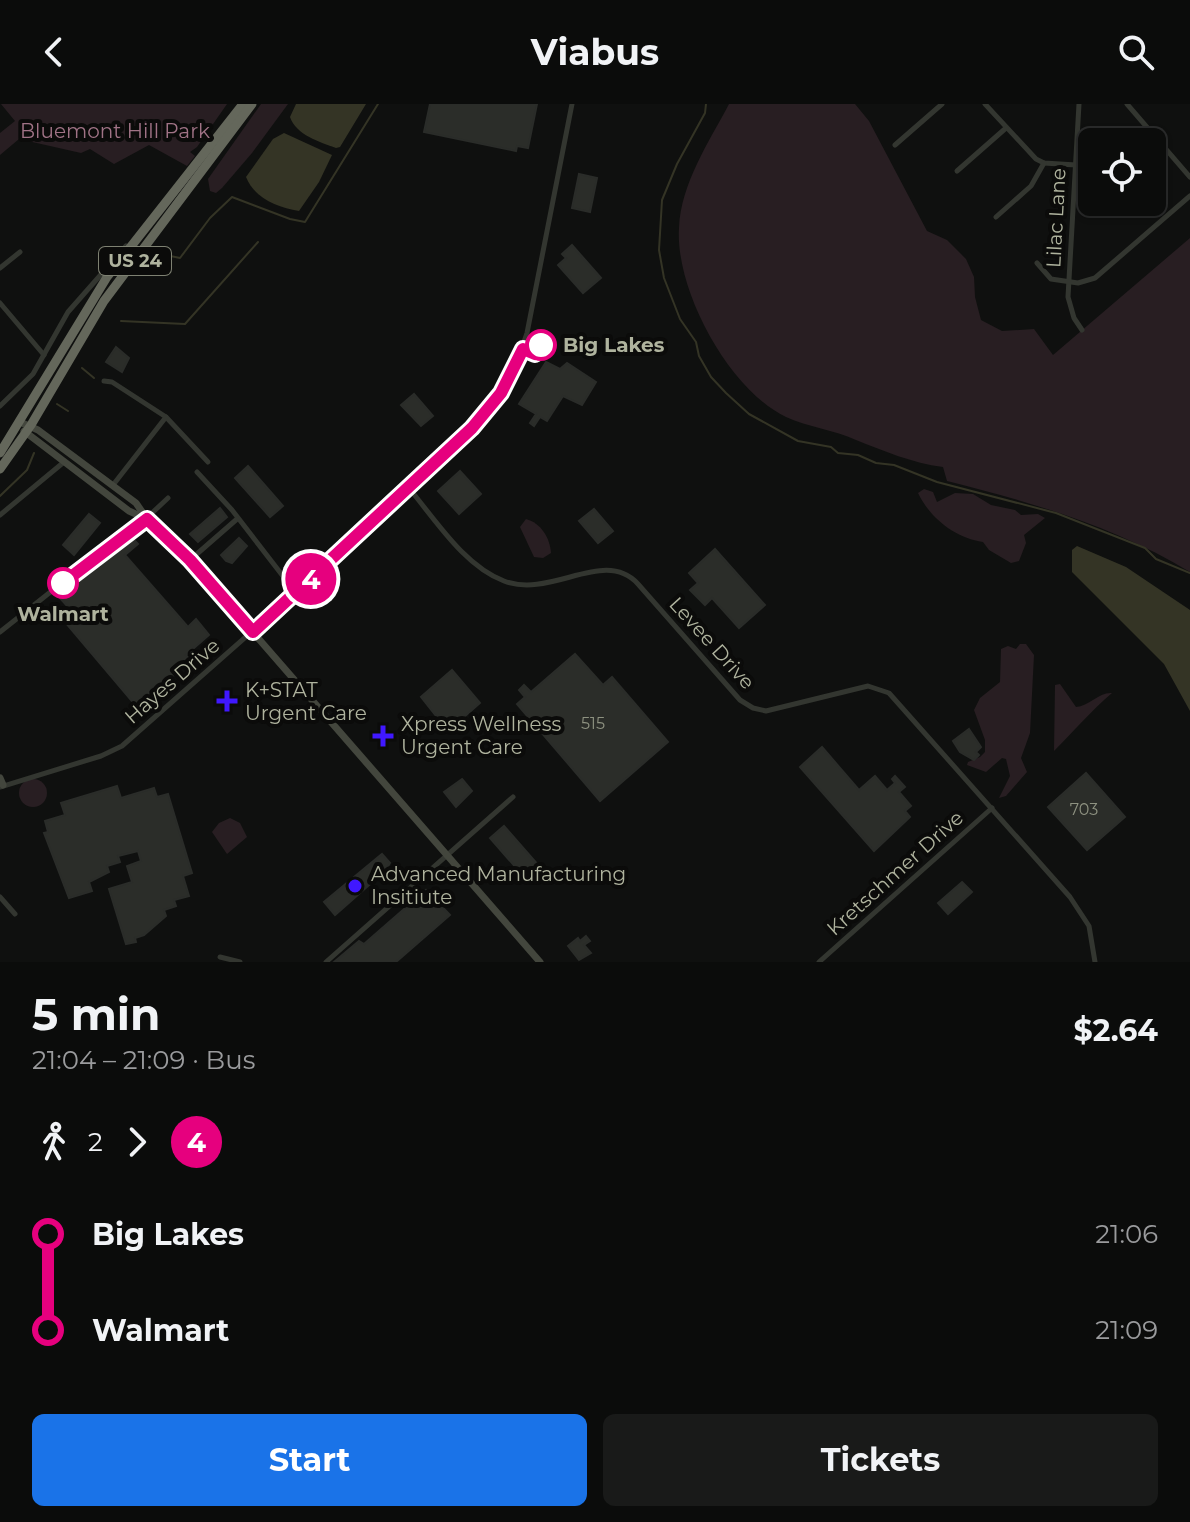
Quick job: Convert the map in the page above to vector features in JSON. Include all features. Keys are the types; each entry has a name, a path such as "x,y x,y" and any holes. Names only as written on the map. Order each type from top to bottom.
{"highway":[{"name":"US 24","path":"0,453 26,427 107,277 243,104"},
{"name":"US 24","path":"0,469 97,312 252,104"},
{"path":"95,279 125,268 142,253"}],"main road":[{"path":"26,427 64,462 129,511 147,519"},
{"path":"26,427 136,503 147,519 190,560 540,962"},
{"path":"64,462 95,472"},
{"path":"84,477 105,486 113,485"}],"street":[{"name":"Hayes Drive","path":"1,783 101,756 122,746 296,593 495,403 512,377 527,333 572,104"},
{"path":"895,145 942,104"},
{"path":"985,104 1030,155 1044,163 1078,165"},
{"name":"Lilac Lane","path":"1079,104 1069,305 1082,330"},
{"path":"1127,104 1190,177"},
{"path":"957,171 1006,128"},
{"path":"996,217 1031,186 1044,163"},
{"path":"1037,263 1051,279 1069,283 1086,282 1104,272 1190,196"},
{"path":"0,406 33,374 68,312 95,279 150,223"},
{"path":"0,268 20,252"},
{"path":"0,303 44,355"},
{"path":"104,381 112,382 166,417 208,462"},
{"path":"113,485 166,417"},
{"path":"0,515 64,462"},
{"path":"197,472 296,593"},
{"name":"Levee Drive","path":"408,487 470,558 500,580 526,587 547,585 607,569 623,572 638,584 740,700 753,708 766,711 861,688 882,688 900,704 1080,910 1094,943 1095,962"},
{"path":"0,632 147,519 168,498"},
{"path":"190,560 237,519"},
{"path":"326,962 513,797"},
{"name":"Kretschmer Drive","path":"819,962 992,808"},
{"path":"0,897 15,914"},
{"path":"220,957 240,962"}],"green space":[{"name":"Bluemont Hill Park","path":"1,104 227,104 197,147 190,152 195,156 187,166 149,145 114,164 90,149 81,153 19,139 0,155 0,133 15,121"},
{"path":"261,104 288,104 222,188 216,193 210,191 208,179"},
{"path":"729,104 855,104 869,121 927,231 947,240 966,259 974,277 981,320 1002,331 1034,329 1053,355 1190,238 1190,572 1103,529 947,481 943,467 909,460 786,417 765,404 745,385 726,362 696,308 680,253 681,211 690,179"},
{"path":"924,489 933,492 937,502 955,493 973,494 991,505 1015,510 1021,515 1038,514 1045,518 1024,535 1026,543 1019,561 1011,563 989,550 983,542 963,536 944,525 929,511 918,493"},
{"path":"526,519 536,524 547,537 551,553 543,558 534,557 520,527"},
{"path":"1020,644 1026,644 1034,655 1030,733 1021,758 1027,772 1006,796 999,798 1010,776 1006,759 1002,758 986,772 967,765 985,752 985,740 974,710 980,698 1000,682 1001,649 1008,646 1016,649"},
{"path":"1060,684 1076,707 1112,693 1054,751 1055,685"},
{"path":"33,779 43,783 47,793 43,803 33,807 23,803 19,793 23,783"},
{"path":"230,818 240,823 247,837 227,854 212,832 219,823"}],"shaded area":[{"path":"296,104 366,104 340,147 336,148 297,129 290,117"},
{"path":"284,133 332,155 319,182 299,211 268,201 255,191 246,177 273,139"},
{"path":"1077,546 1126,567 1190,610 1190,711 1164,664 1072,572 1072,550"}],"building":[{"path":"430,104 537,104 528,148 517,146 516,151 424,132"},
{"path":"579,174 597,178 590,212 572,208"},
{"path":"572,245 601,278 583,293 558,265 566,258 562,254"},
{"path":"116,347 129,358 122,372 106,362"},
{"path":"546,362 560,369 567,363 596,382 582,405 563,396 547,421 540,417 534,426 530,423 536,414 519,404"},
{"path":"414,394 433,416 421,426 401,405"},
{"path":"248,466 283,506 270,517 235,478"},
{"path":"460,471 481,494 459,514 438,491"},
{"path":"220,508 227,517 198,542 190,534"},
{"path":"594,509 613,531 598,543 579,521"},
{"path":"89,514 100,523 74,555 63,545"},
{"path":"132,538 138,544 125,555 188,627 196,619 209,635 186,655 191,661 137,707 60,616 69,608 59,597 104,556"},
{"path":"239,538 247,546 232,563 226,561 221,555"},
{"path":"715,549 765,605 739,628 712,598 705,605 690,590 698,583 689,573"},
{"path":"575,654 603,685 612,677 668,742 600,801 517,704 525,697 519,690 524,685 531,692"},
{"path":"452,670 480,703 448,731 421,697"},
{"path":"969,729 981,747 974,760 960,752 953,741"},
{"path":"822,747 859,790 875,776 887,790 895,783 892,779 895,776 905,787 899,792 911,806 905,811 910,817 874,851 800,767"},
{"path":"1086,773 1125,817 1087,850 1048,807"},
{"path":"462,779 472,791 456,807 444,792"},
{"path":"117,786 121,798 154,788 157,797 168,794 192,873 183,876 189,896 174,900 176,906 164,910 166,916 144,935 135,938 136,942 126,944 109,889 132,882 127,866 141,861 138,851 118,856 120,862 107,866 109,872 89,882 92,891 69,898 44,833 48,832 45,821 65,815 61,803"},
{"path":"504,826 539,866 525,878 490,838"},
{"name":"Advanced Manufacturing Insitiute","path":"382,854 390,863 386,870 335,915 324,902"},
{"path":"962,882 972,892 948,914 938,903"},
{"path":"426,890 450,915 396,962 334,962 359,941 364,944"},
{"path":"586,936 590,941 584,945 591,953 579,960 568,946"}],"waterway":[{"path":"161,254 180,258 210,218 232,197 305,222 378,104"},
{"path":"706,104 705,113 677,164 662,200 659,250 664,278 680,319 696,342 699,356 711,377 726,393 749,414 798,441 831,447 838,453 858,455 937,482 1056,513 1145,548 1156,559 1190,573"},
{"path":"121,321 185,324 258,242"},
{"path":"82,368 94,378"},
{"path":"57,404 68,411"},
{"path":"0,496 27,470 34,453"}],"bus line":[{"name":"4","path":"63,583 147,519 179,548 253,632 472,428 512,377 523,349 535,354 541,345"}],"place":[{"name":"Big Lakes","path":"541,345"},
{"name":"Walmart","path":"63,583"},
{"name":"K+STAT Urgent Care","path":"227,701"},
{"name":"Xpress Wellness Urgent Care","path":"383,736"},
{"name":"Advanced Manufacturing Insitiute","path":"355,886"}]}
